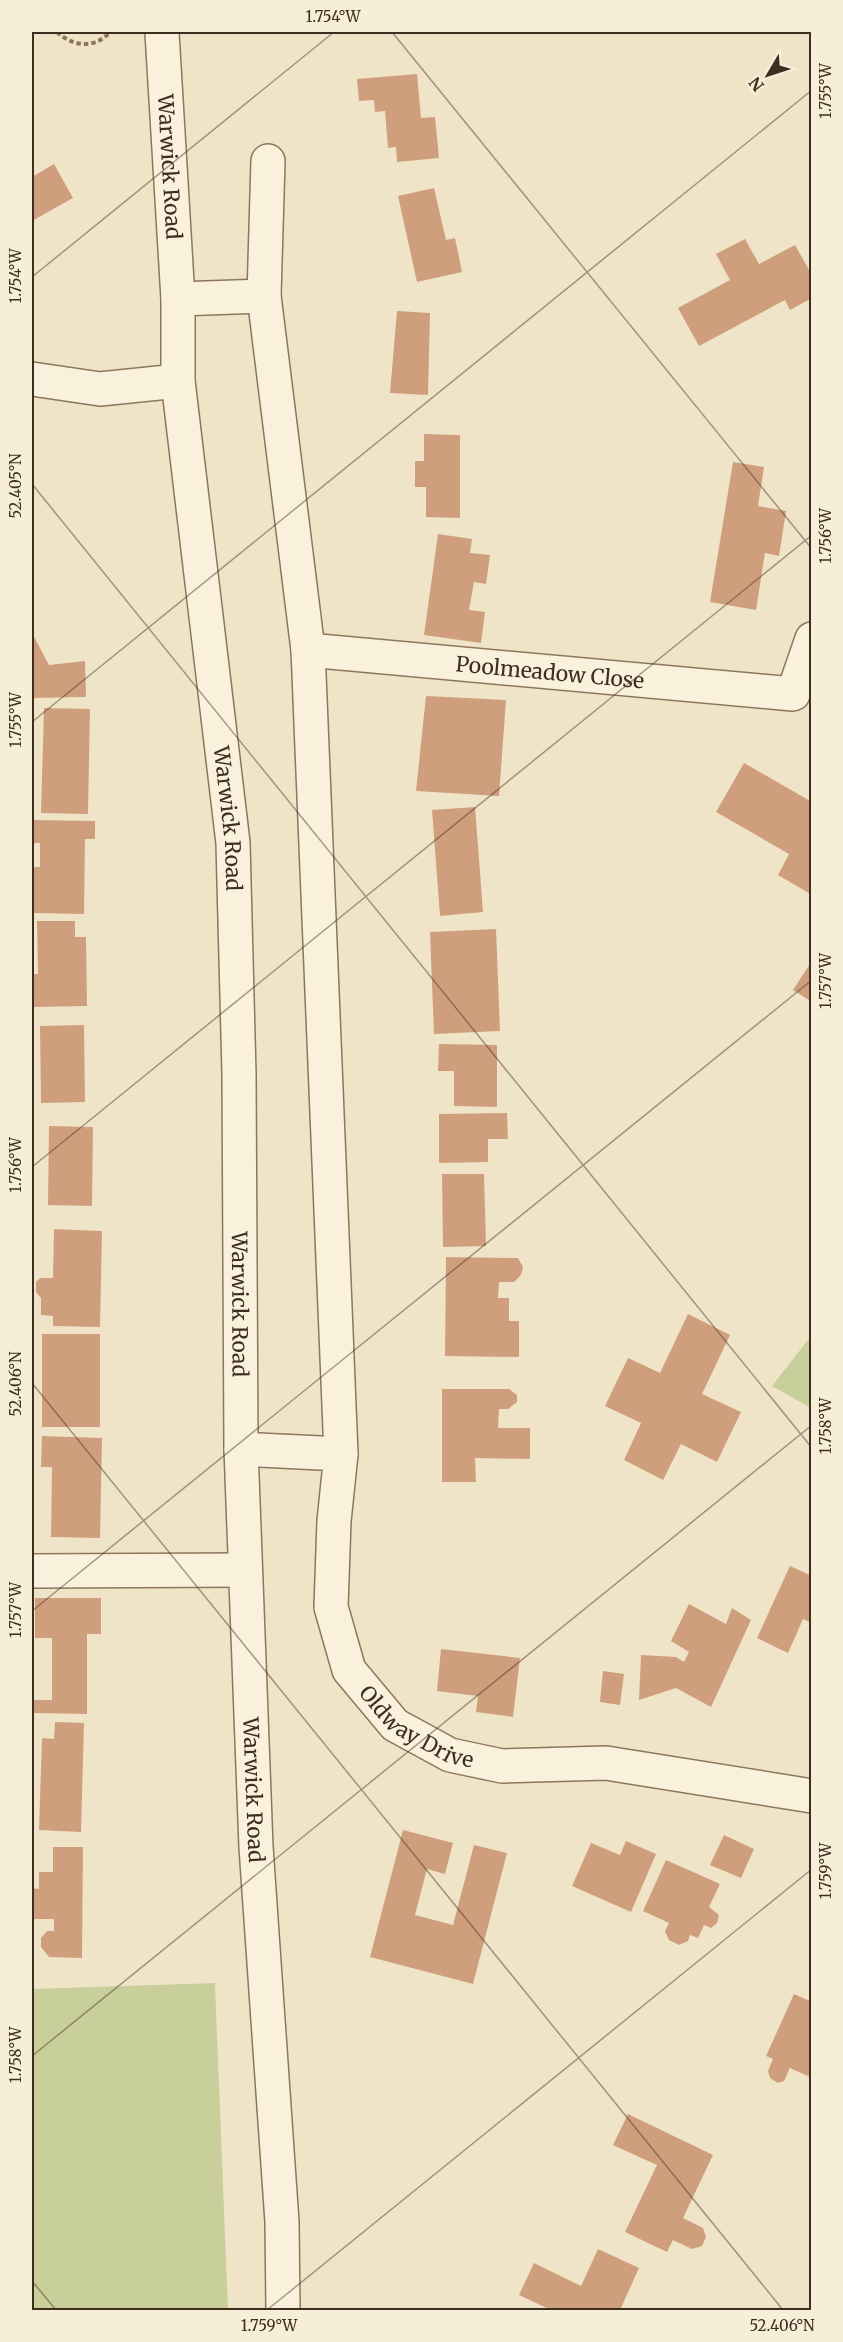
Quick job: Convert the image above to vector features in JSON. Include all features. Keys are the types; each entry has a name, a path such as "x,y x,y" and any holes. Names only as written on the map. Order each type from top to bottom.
{"street":[{"name":"Warwick Road","path":"162,33 178,299 178,381 233,843 239,1074 241,1449 245,1570 256,1847 282,2222 283,2310"},
{"path":"241,1449 341,1454 308,650 264,296 268,161"},
{"path":"178,299 264,296"},
{"path":"32,378 100,389 178,381"},
{"name":"Poolmeadow Close","path":"308,650 802,698 812,639"},
{"name":"Oldway Drive","path":"341,1454 334,1521 331,1607 349,1670 395,1725 450,1755 502,1766 606,1763 812,1796"},
{"path":"32,1571 245,1570"}],"path":[{"path":"57,32 74,43 84,45 96,43 110,32"}],"green space":[{"path":"811,1336 811,1408 772,1386"},
{"path":"215,1983 228,2310 32,2310 32,1989"}],"building":[{"path":"417,74 421,118 435,117 439,158 397,162 396,147 388,148 385,111 375,112 374,100 359,101 357,79"},
{"path":"54,164 73,198 32,221 32,177"},
{"path":"434,188 446,240 455,238 462,272 417,282 398,196"},
{"path":"745,239 759,264 795,245 812,275 812,298 790,310 785,300 699,346 678,308 730,280 716,254"},
{"path":"397,311 430,313 428,395 390,393"},
{"path":"424,434 460,435 460,518 426,517 426,487 415,487 415,461 424,461"},
{"path":"733,462 764,467 758,506 786,511 779,556 765,553 756,610 710,602"},
{"path":"438,534 472,539 470,553 490,555 486,584 474,582 469,610 485,612 481,643 424,635"},
{"path":"32,633 49,665 85,661 86,697 32,698"},
{"path":"426,696 506,700 499,796 416,791"},
{"path":"44,708 90,709 88,814 41,813"},
{"path":"744,763 812,802 812,895 778,875 789,854 716,812"},
{"path":"475,807 483,912 440,916 432,810"},
{"path":"32,820 95,821 95,839 85,839 84,914 32,913 32,867 40,867 40,843 32,843"},
{"path":"37,921 75,921 75,937 86,937 87,1006 32,1007 32,974 38,974"},
{"path":"496,929 500,1031 434,1034 430,932"},
{"path":"812,961 812,1002 793,990"},
{"path":"84,1025 85,1102 41,1103 40,1026"},
{"path":"439,1044 497,1045 497,1107 454,1106 454,1071 438,1071"},
{"path":"507,1113 508,1139 488,1139 488,1162 439,1163 439,1114"},
{"path":"49,1126 93,1127 92,1206 48,1205"},
{"path":"442,1174 484,1174 486,1246 443,1247"},
{"path":"54,1229 102,1231 100,1327 53,1326 53,1316 41,1315 41,1298 36,1292 36,1282 40,1278 53,1278"},
{"path":"446,1257 518,1258 523,1267 521,1275 514,1282 499,1282 498,1298 509,1298 509,1321 519,1321 519,1357 445,1356"},
{"path":"688,1314 730,1335 702,1394 741,1412 717,1462 681,1444 663,1480 624,1460 641,1423 605,1406 628,1358 660,1373"},
{"path":"42,1334 100,1334 100,1427 42,1427"},
{"path":"442,1389 509,1389 517,1395 517,1402 508,1409 499,1409 498,1428 530,1428 530,1459 475,1458 476,1482 442,1482"},
{"path":"42,1436 102,1438 100,1538 51,1537 52,1467 41,1467"},
{"path":"790,1566 812,1576 812,1623 803,1619 788,1653 757,1638"},
{"path":"35,1598 101,1598 101,1634 87,1634 87,1714 32,1713 32,1700 52,1700 52,1638 35,1638"},
{"path":"689,1604 726,1624 732,1608 751,1620 711,1707 676,1688 639,1700 641,1655 676,1657 684,1662 689,1652 671,1641"},
{"path":"441,1649 520,1658 513,1717 476,1712 478,1696 437,1691"},
{"path":"603,1671 624,1674 620,1705 600,1702"},
{"path":"55,1722 84,1723 81,1832 39,1830 42,1738 54,1739"},
{"path":"403,1830 453,1843 445,1874 427,1869 415,1915 453,1925 474,1845 507,1853 473,1984 370,1957"},
{"path":"724,1835 754,1849 741,1878 710,1865"},
{"path":"626,1841 656,1854 631,1912 572,1886 591,1843 620,1855"},
{"path":"53,1847 83,1847 82,1958 49,1957 41,1947 41,1938 47,1931 54,1931 54,1919 32,1919 32,1888 39,1889 39,1872 53,1872"},
{"path":"666,1860 720,1884 709,1907 719,1915 717,1923 711,1928 704,1925 698,1938 690,1935 688,1941 679,1945 669,1940 665,1931 669,1923 643,1911"},
{"path":"794,1994 812,2002 812,2078 790,2068 784,2081 778,2083 770,2078 768,2071 773,2059 766,2056"},
{"path":"628,2114 713,2155 683,2218 703,2228 706,2237 702,2246 692,2249 673,2240 667,2252 625,2232 657,2165 613,2145"},
{"path":"598,2249 639,2268 620,2310 551,2310 519,2295 534,2263 581,2286"}]}
